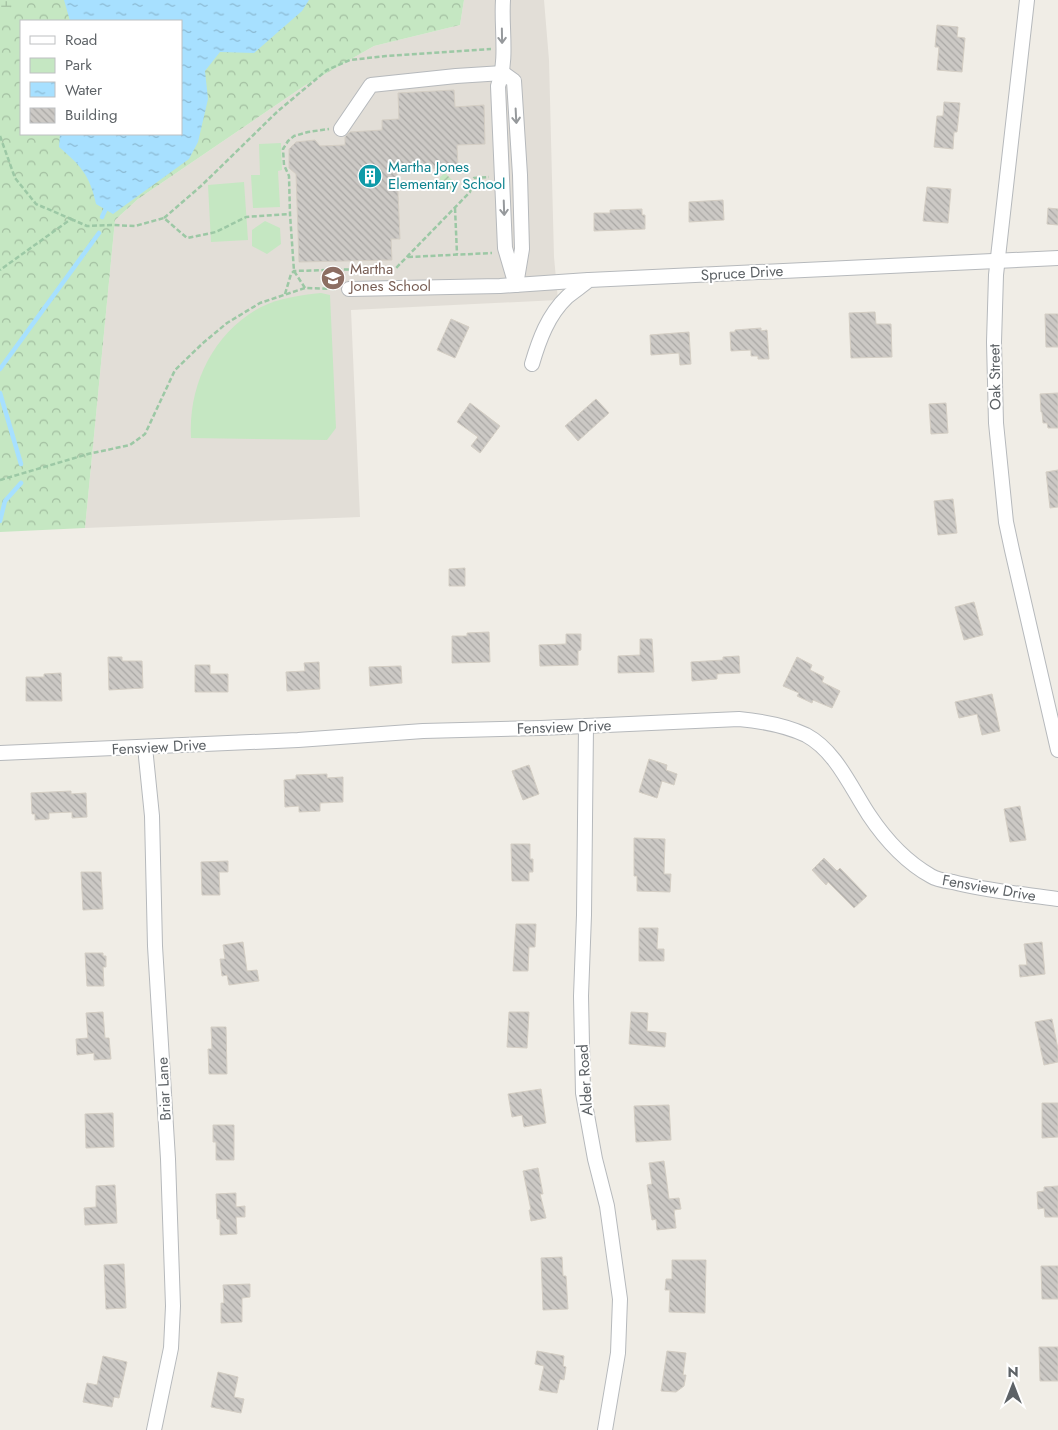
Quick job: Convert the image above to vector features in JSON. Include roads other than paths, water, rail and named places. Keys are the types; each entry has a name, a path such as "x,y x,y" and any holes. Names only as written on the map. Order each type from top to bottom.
{"street":[{"path":"504,0 502,16 503,73 498,86 505,248 516,285"},
{"name":"Oak Street","path":"1028,0 998,260 994,359 996,423 1006,522 1058,750"},
{"path":"341,129 372,85 503,73 514,82 520,175 522,249 516,285"},
{"name":"Spruce Drive","path":"349,289 516,285 1058,258"},
{"path":"532,364 548,323 566,298 589,280"},
{"name":"Fensview Drive","path":"0,753 298,740 423,731 739,719 762,721 806,736 827,752 843,773 869,816 892,844 908,861 933,878 971,887 1058,899"},
{"name":"Alder Road","path":"586,726 581,996 583,1093 595,1159 607,1206 620,1298 618,1353 605,1430"},
{"name":"Briar Lane","path":"145,747 152,816 155,946 168,1159 173,1306 171,1348 154,1430"}],"water":[{"path":"64,0 309,0 302,11 254,53 220,52 205,71 208,99 198,142 189,159 113,214 96,204 91,185 83,171 59,147 60,135 182,135 182,20 70,20"}],"waterway":[{"path":"102,217 108,204"},
{"path":"0,369 99,233"},
{"path":"0,393 21,464"},
{"path":"0,521 5,501 21,483"}],"place":[{"name":"Martha Jones Elementary School","path":"370,176"},
{"name":"Martha Jones School","path":"333,278"}]}
